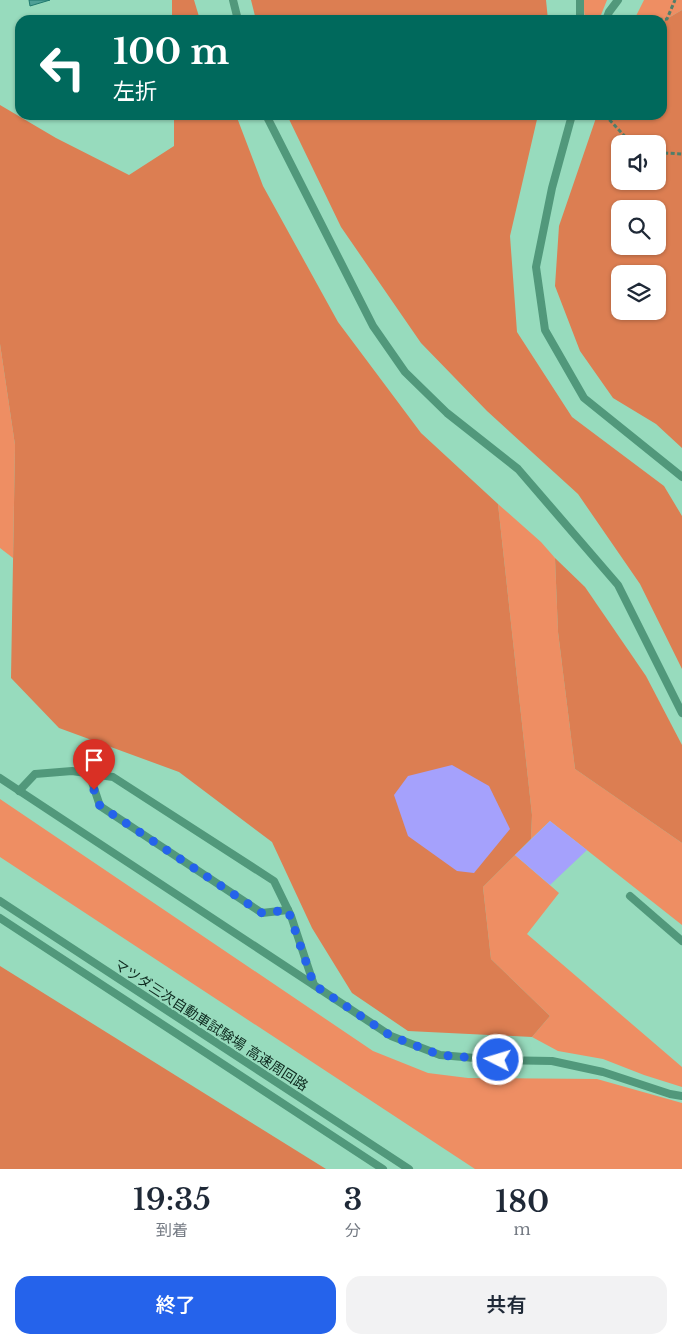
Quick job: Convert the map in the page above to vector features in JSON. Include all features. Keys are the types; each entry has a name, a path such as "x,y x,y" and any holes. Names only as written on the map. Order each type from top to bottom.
{"lane":[{"path":"233,0 237,15"},
{"path":"580,0 580,15"},
{"path":"608,15 618,0"},
{"path":"269,120 373,326 405,372 447,413 518,469 618,585 682,712"},
{"path":"571,120 552,188 536,267 545,330 584,398 682,476"},
{"path":"19,791 35,774 72,771 113,776 274,881 288,910 314,985"},
{"path":"89,773 100,806 262,913 288,910"},
{"path":"0,778 391,1036 440,1055 498,1060 552,1061 603,1072 670,1094 682,1096"},
{"path":"630,896 682,941"},
{"name":"マツダ三次自動車試験場 高速周回路","path":"0,901 409,1169"},
{"path":"0,918 383,1169"}],"path":[{"path":"667,19 675,0"},
{"path":"610,120 624,135"},
{"path":"666,153 682,154"}],"shaded area":[{"path":"172,0 194,0 198,15 172,15"},
{"path":"251,0 546,0 548,15 255,15"},
{"path":"583,0 607,0 601,15 584,15"},
{"path":"644,0 682,0 682,10 667,19 667,15 636,15"},
{"path":"682,10 682,448 656,424 613,398 580,351 555,286 559,226 595,120 667,120 667,19"},
{"path":"0,105 15,114 15,120 25,120 56,138 129,175 174,146 174,120 238,120 263,186 338,322 421,433 498,504 532,815 531,839 483,887 491,959 550,1016 532,1037 408,1031 352,993 312,928 272,842 179,772 59,728 11,678 15,445 0,344"},
{"path":"289,120 537,120 510,236 517,332 572,417 664,486 682,516 682,669 640,584 578,494 487,411 421,343 341,227"},
{"path":"0,344 15,445 13,558 0,548"},
{"path":"498,504 541,542 555,558 558,632 575,769 682,843 682,925 550,821 531,839 532,815"},
{"path":"555,558 585,587 646,676 682,745 682,843 575,769 558,632"},
{"path":"452,765 489,786 510,829 474,873 457,871 408,836 394,795 408,776"},
{"path":"0,799 373,1051 428,1073 468,1078 597,1079 682,1103 682,1169 475,1169 0,857"},
{"path":"550,821 587,850 550,885 515,855"},
{"path":"515,855 559,893 527,934 682,1067 682,1087 603,1059 558,1051 532,1037 550,1016 491,959 483,887"},
{"path":"0,966 326,1169 0,1169"}],"building":[{"path":"29,0 50,0 30,6"}],"route":[{"path":"94,790 100,806 262,913 288,910 314,985 391,1036 440,1055 498,1060"}]}
